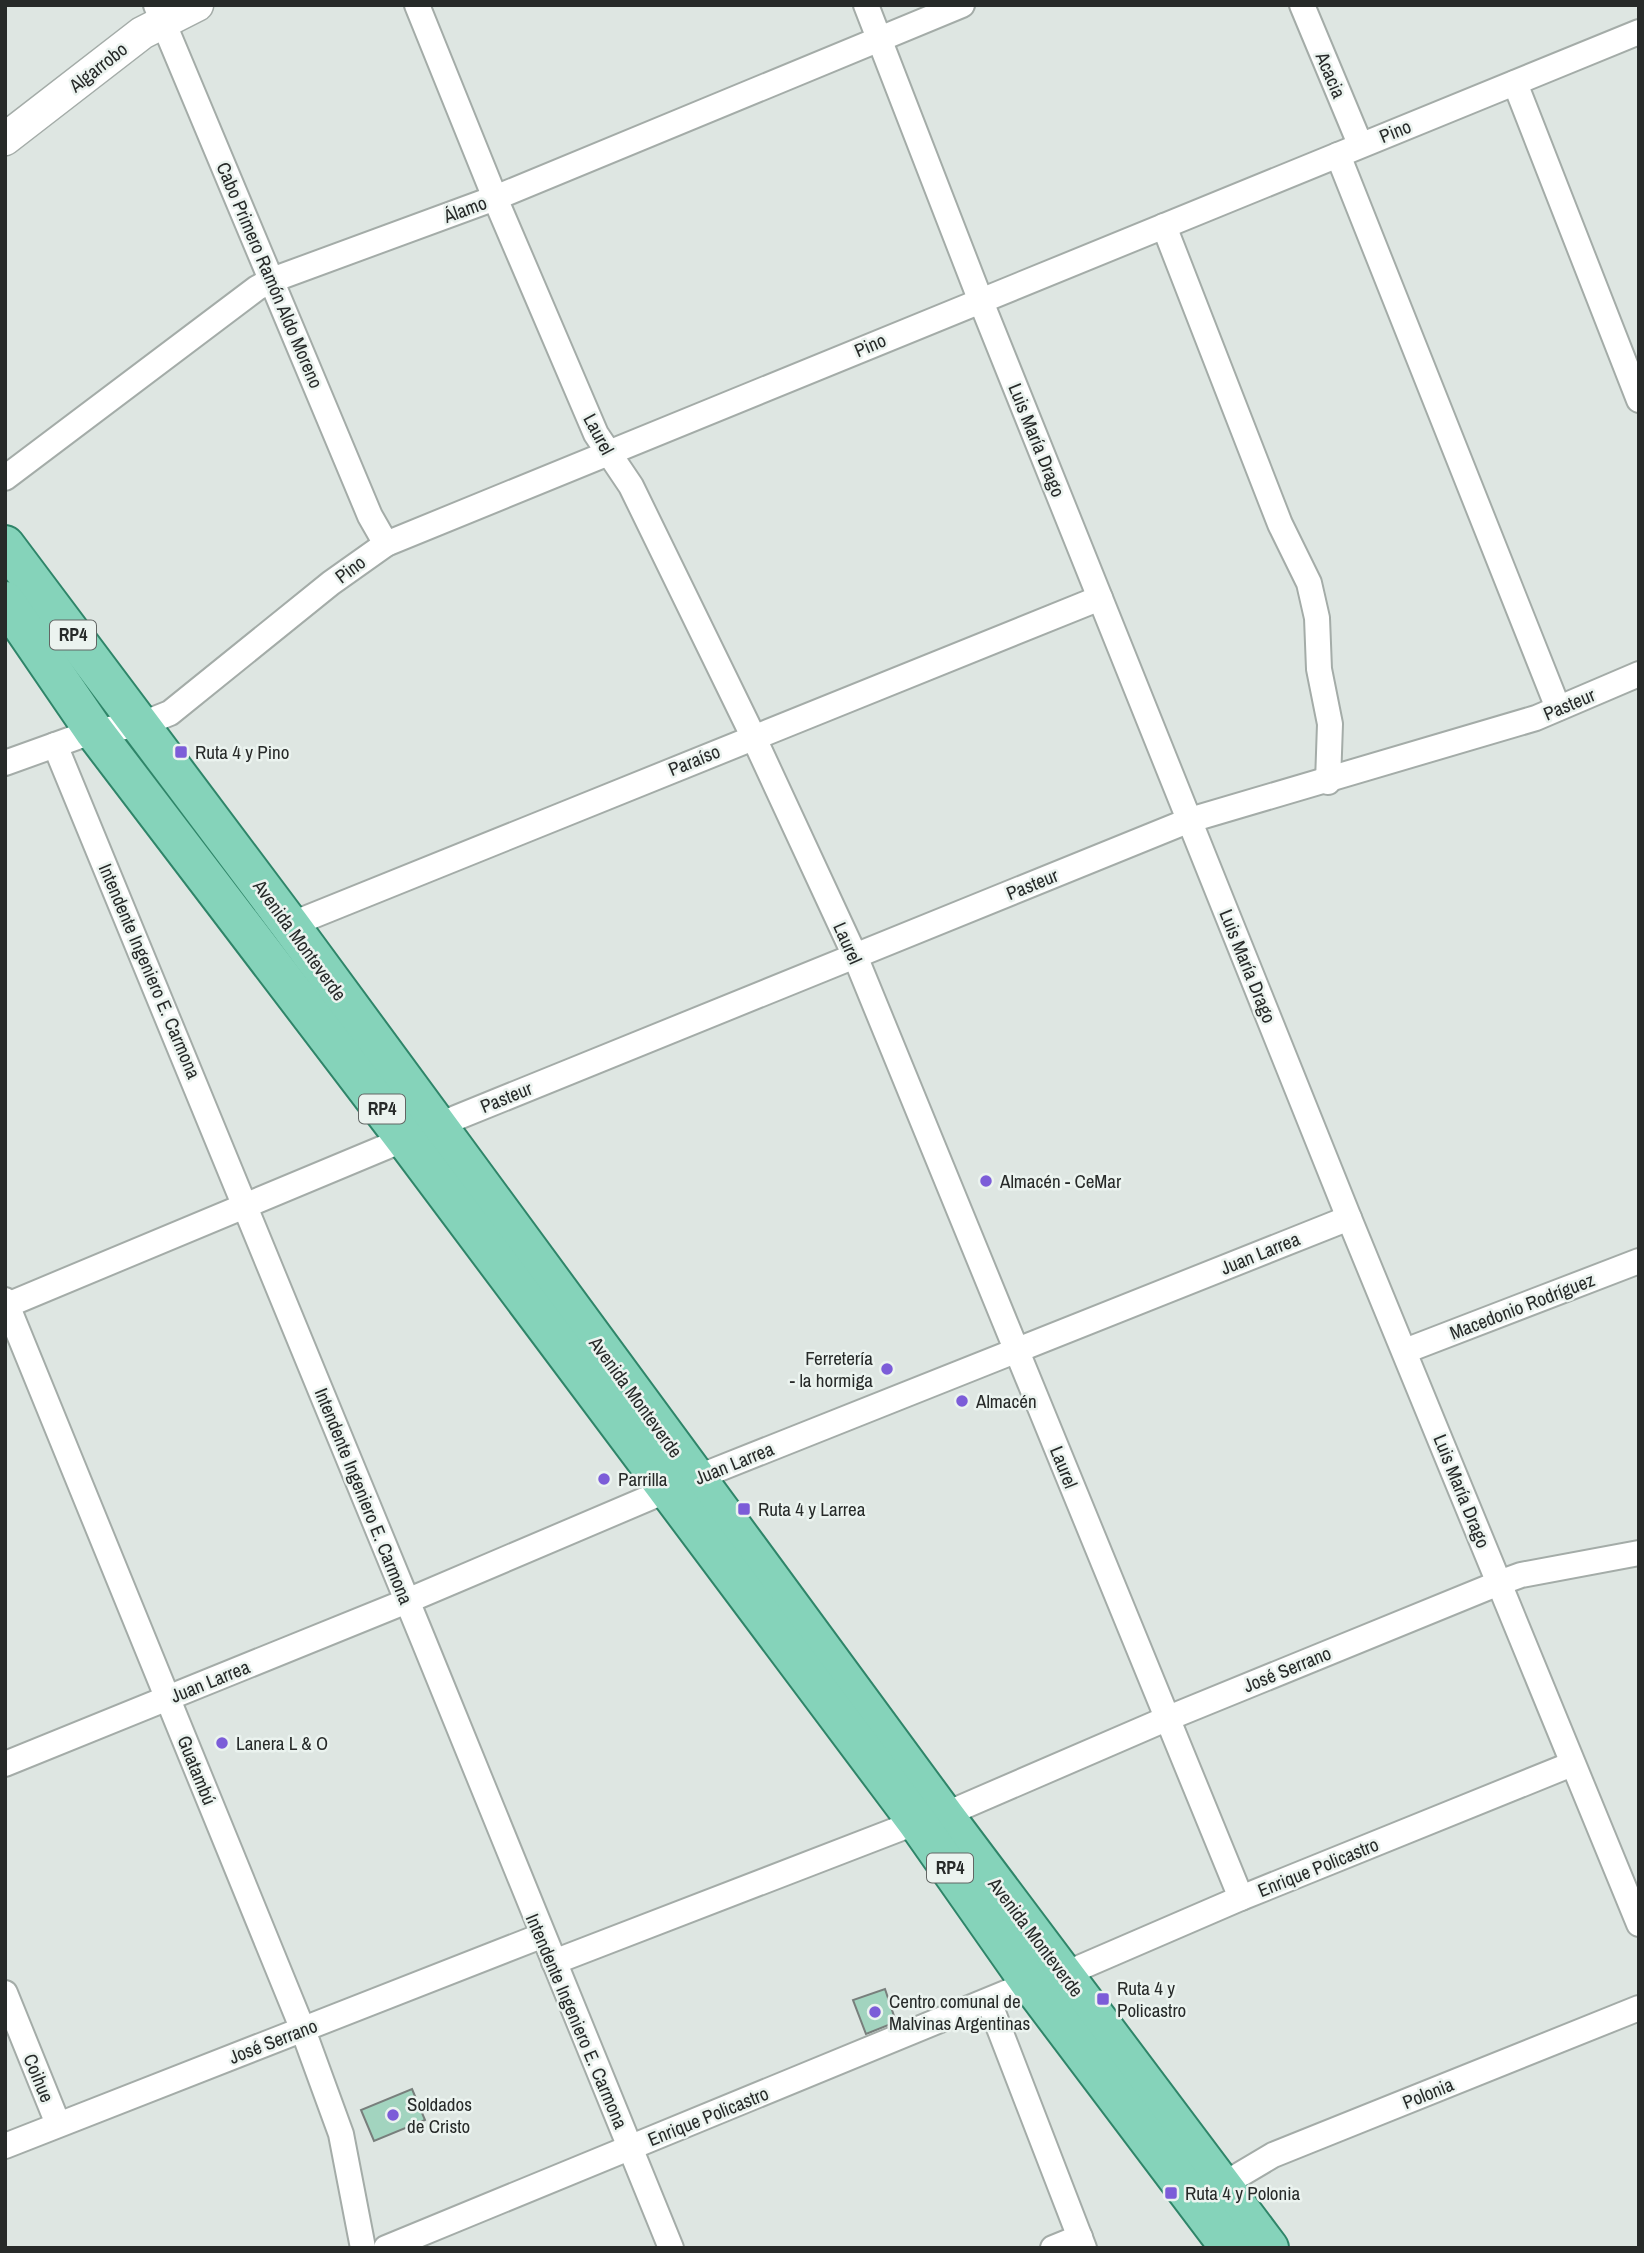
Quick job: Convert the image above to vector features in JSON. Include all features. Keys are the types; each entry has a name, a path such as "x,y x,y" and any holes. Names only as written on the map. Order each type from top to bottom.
{"main road":[{"name":"Avenida Monteverde","path":"5,545 290,925 420,1133"},
{"name":"Avenida Monteverde","path":"5,601 94,730 420,1133 1047,1979 1209,2193 1269,2248"},
{"name":"Avenida Monteverde","path":"1209,2193 1230,2248"}],"street":[{"name":"Algarrobo","path":"5,139 160,13 197,5"},
{"name":"Laurel","path":"417,5 495,198 596,434 631,486 753,736 855,956 1241,1898"},
{"name":"Luis María Drago","path":"866,5 980,299 1349,1218 1639,1924"},
{"name":"Álamo","path":"5,478 257,288 272,280 495,198 962,5"},
{"name":"Acacia","path":"1302,5 1349,150 1558,708"},
{"name":"Cabo Primero Ramón Aldo Moreno","path":"160,13 370,516 386,544"},
{"name":"Pino","path":"94,730 140,725 170,713 331,583 386,544 980,299 1639,32"},
{"path":"1515,83 1639,400"},
{"path":"1164,226 1280,524 1309,583 1317,618 1319,669 1330,724 1328,782"},
{"name":"Paraíso","path":"290,925 1100,598"},
{"name":"Pasteur","path":"6,1304 247,1203 1190,820 1328,782 1536,718 1639,674"},
{"path":"5,763 94,730"},
{"name":"Intendente Ingeniero E. Carmona","path":"55,745 247,1203 541,1936 671,2248"},
{"name":"Juan Larrea","path":"5,1764 407,1601 682,1484 1349,1218"},
{"name":"Macedonio Rodríguez","path":"1405,1351 1639,1261"},
{"name":"Guatambú","path":"6,1304 303,2030 341,2134 363,2248"},
{"name":"José Serrano","path":"554,1962 930,1818 1499,1583 1521,1575 1639,1553"},
{"name":"Enrique Policastro","path":"386,2248 1572,1764"},
{"name":"José Serrano","path":"5,2146 541,1936"},
{"name":"Coihue","path":"5,1993 58,2124"},
{"path":"989,2002 1082,2242 1053,2248"},
{"name":"Polonia","path":"1209,2193 1273,2155 1639,2008"}],"building":[{"name":"Centro comunal de Malvinas Argentinas","path":"885,1989 896,2022 866,2034 853,2000"},
{"name":"Soldados de Cristo","path":"412,2089 425,2120 374,2141 361,2110"}],"place":[{"name":"Ruta 4 y Pino","path":"181,752"},
{"name":"Almacén - CeMar","path":"986,1181"},
{"name":"Ferretería - la hormiga","path":"887,1369"},
{"name":"Almacén","path":"962,1401"},
{"name":"Parrilla","path":"604,1479"},
{"name":"Ruta 4 y Larrea","path":"744,1509"},
{"name":"Lanera L & O","path":"222,1743"},
{"name":"Ruta 4 y Policastro","path":"1103,1999"},
{"name":"Centro comunal de Malvinas Argentinas","path":"875,2012"},
{"name":"Soldados de Cristo","path":"393,2115"},
{"name":"Ruta 4 y Polonia","path":"1171,2193"}]}
